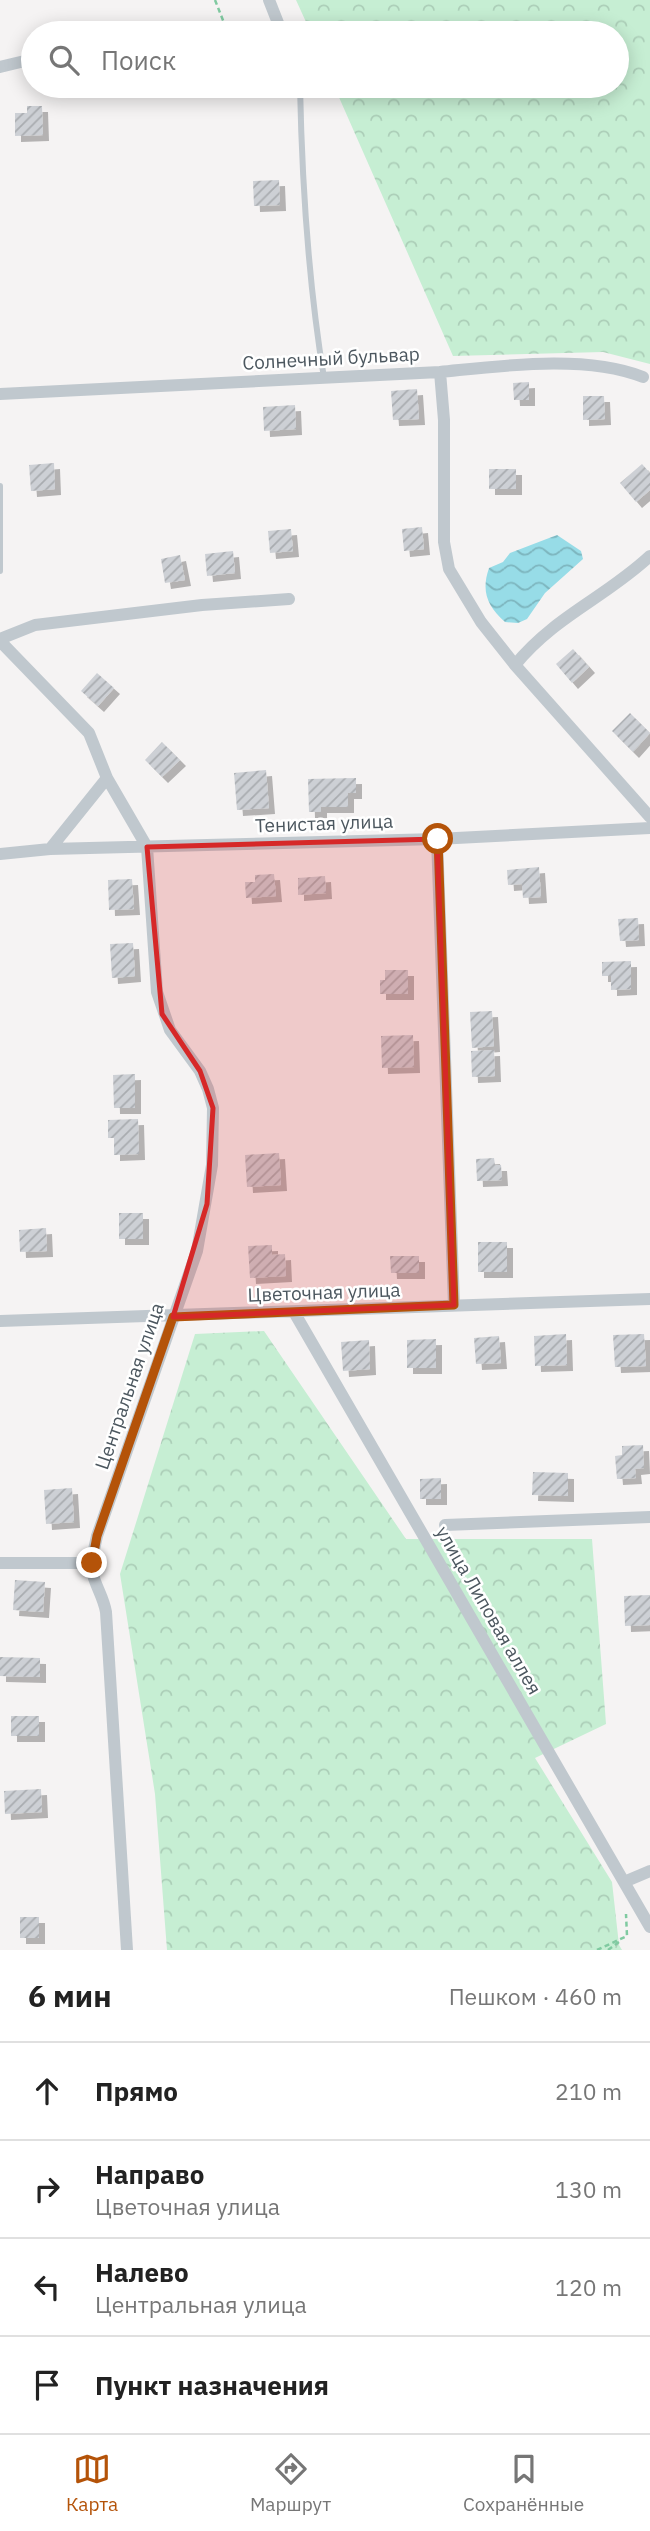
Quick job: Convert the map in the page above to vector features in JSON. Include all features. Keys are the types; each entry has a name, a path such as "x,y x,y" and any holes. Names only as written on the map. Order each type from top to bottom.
{"street":[{"path":"269,0 277,21"},
{"path":"0,67 21,62"},
{"path":"440,372 501,366 584,366 609,367 643,377"},
{"name":"Солнечный бульвар","path":"0,394 440,372 444,420 444,542 449,569 481,622 515,665 650,817"},
{"path":"515,665 535,640 562,619 614,587 650,556"},
{"path":"147,847 107,778 89,733 0,640 35,625 289,599"},
{"path":"50,849 107,778"},
{"name":"Тенистая улица","path":"2,857 50,849 438,839 650,828"},
{"path":"438,839 454,1305"},
{"name":"Центральная улица","path":"92,1563 97,1536 197,1251 208,1205 212,1165 214,1108 200,1071 162,1014 157,992 147,847"},
{"name":"Цветочная улица","path":"0,1321 650,1299"},
{"name":"улица Липовая аллея","path":"294,1312 650,1927"},
{"path":"445,1525 650,1517"},
{"path":"0,1563 92,1563 94,1580 102,1593 106,1612 127,1950"},
{"path":"624,1882 650,1871"}],"lane":[{"path":"300,98 303,200 309,277 324,378"},
{"path":"0,486 0,571"}],"path":[{"path":"215,0 223,21"},
{"path":"625,1909 626,1936"},
{"path":"597,1950 626,1936"},
{"path":"608,1950 626,1936"}],"highlighted area":[{"path":"437,839 454,1305 173,1317 207,1204 213,1108 200,1071 162,1014 147,847"}],"green space":[{"path":"296,0 650,0 650,364 603,352 453,356 339,98 629,98 629,21 306,21"},
{"path":"264,1331 406,1539 592,1539 606,1724 535,1758 612,1882 619,1945 622,1950 167,1950 155,1794 120,1574 195,1334"}],"water":[{"path":"557,535 581,551 583,559 545,593 527,619 518,623 505,622 487,598 489,568 503,562 510,553"}],"building":[{"path":"27,106 42,106 43,135 15,136 15,113 27,113"},
{"path":"279,180 280,205 254,206 253,181"},
{"path":"529,382 529,400 514,400 513,383"},
{"path":"417,389 419,419 393,420 391,391"},
{"path":"583,396 604,396 605,419 583,420"},
{"path":"295,405 296,429 264,431 263,407"},
{"path":"54,463 55,489 31,491 29,465"},
{"path":"642,464 650,473 650,490 636,502 620,483"},
{"path":"489,469 516,469 516,489 489,489"},
{"path":"422,527 424,549 404,551 402,529"},
{"path":"291,529 293,551 270,553 268,531"},
{"path":"233,551 235,573 207,576 205,554"},
{"path":"180,555 185,580 165,583 161,559"},
{"path":"573,649 589,667 572,683 556,664"},
{"path":"97,673 114,688 98,706 81,691"},
{"path":"630,713 650,733 633,752 612,731"},
{"path":"162,742 180,760 162,777 145,760"},
{"path":"266,770 269,808 237,810 234,773"},
{"path":"356,778 356,793 348,793 348,807 321,807 321,812 309,812 308,779"},
{"path":"539,867 541,897 523,898 522,884 508,885 507,870"},
{"path":"274,874 276,896 246,898 245,882 255,882 255,875"},
{"path":"325,876 326,893 298,895 298,878"},
{"path":"132,879 134,909 109,910 108,880"},
{"path":"638,918 639,940 620,941 618,919"},
{"path":"133,943 135,976 112,978 110,944"},
{"path":"631,961 631,989 611,990 611,976 602,976 602,962"},
{"path":"385,970 408,970 408,994 380,994 380,980 385,980"},
{"path":"492,1011 494,1046 472,1048 470,1012"},
{"path":"413,1035 414,1067 382,1068 381,1036"},
{"path":"494,1050 495,1076 472,1077 471,1051"},
{"path":"135,1074 135,1108 114,1108 113,1075"},
{"path":"138,1119 139,1154 114,1155 114,1138 108,1138 108,1120"},
{"path":"279,1153 281,1185 247,1187 245,1155"},
{"path":"494,1158 495,1165 501,1165 502,1180 477,1181 476,1159"},
{"path":"119,1213 143,1213 143,1239 119,1239"},
{"path":"46,1228 47,1251 20,1252 19,1230"},
{"path":"478,1242 507,1242 507,1272 478,1272"},
{"path":"272,1245 272,1255 285,1254 286,1276 250,1278 248,1246"},
{"path":"390,1256 419,1256 419,1273 391,1273"},
{"path":"566,1334 567,1365 535,1366 534,1336"},
{"path":"644,1334 646,1366 615,1367 613,1335"},
{"path":"499,1336 501,1363 476,1364 474,1338"},
{"path":"436,1339 436,1368 407,1368 407,1340"},
{"path":"369,1340 370,1369 343,1371 341,1342"},
{"path":"643,1445 644,1468 635,1469 636,1478 617,1479 615,1456 622,1455 622,1446"},
{"path":"533,1472 568,1473 568,1496 532,1495"},
{"path":"441,1478 441,1499 420,1499 420,1479"},
{"path":"72,1488 74,1522 46,1524 44,1490"},
{"path":"15,1580 45,1582 43,1612 13,1610"},
{"path":"650,1595 650,1625 625,1626 624,1596"},
{"path":"0,1657 40,1658 40,1677 0,1676"},
{"path":"11,1716 39,1716 39,1736 11,1736"},
{"path":"41,1789 42,1812 5,1814 4,1791"},
{"path":"20,1917 39,1917 39,1938 20,1938"}],"route":[{"path":"92,1563 97,1536 173,1317 454,1305 438,839"}]}
